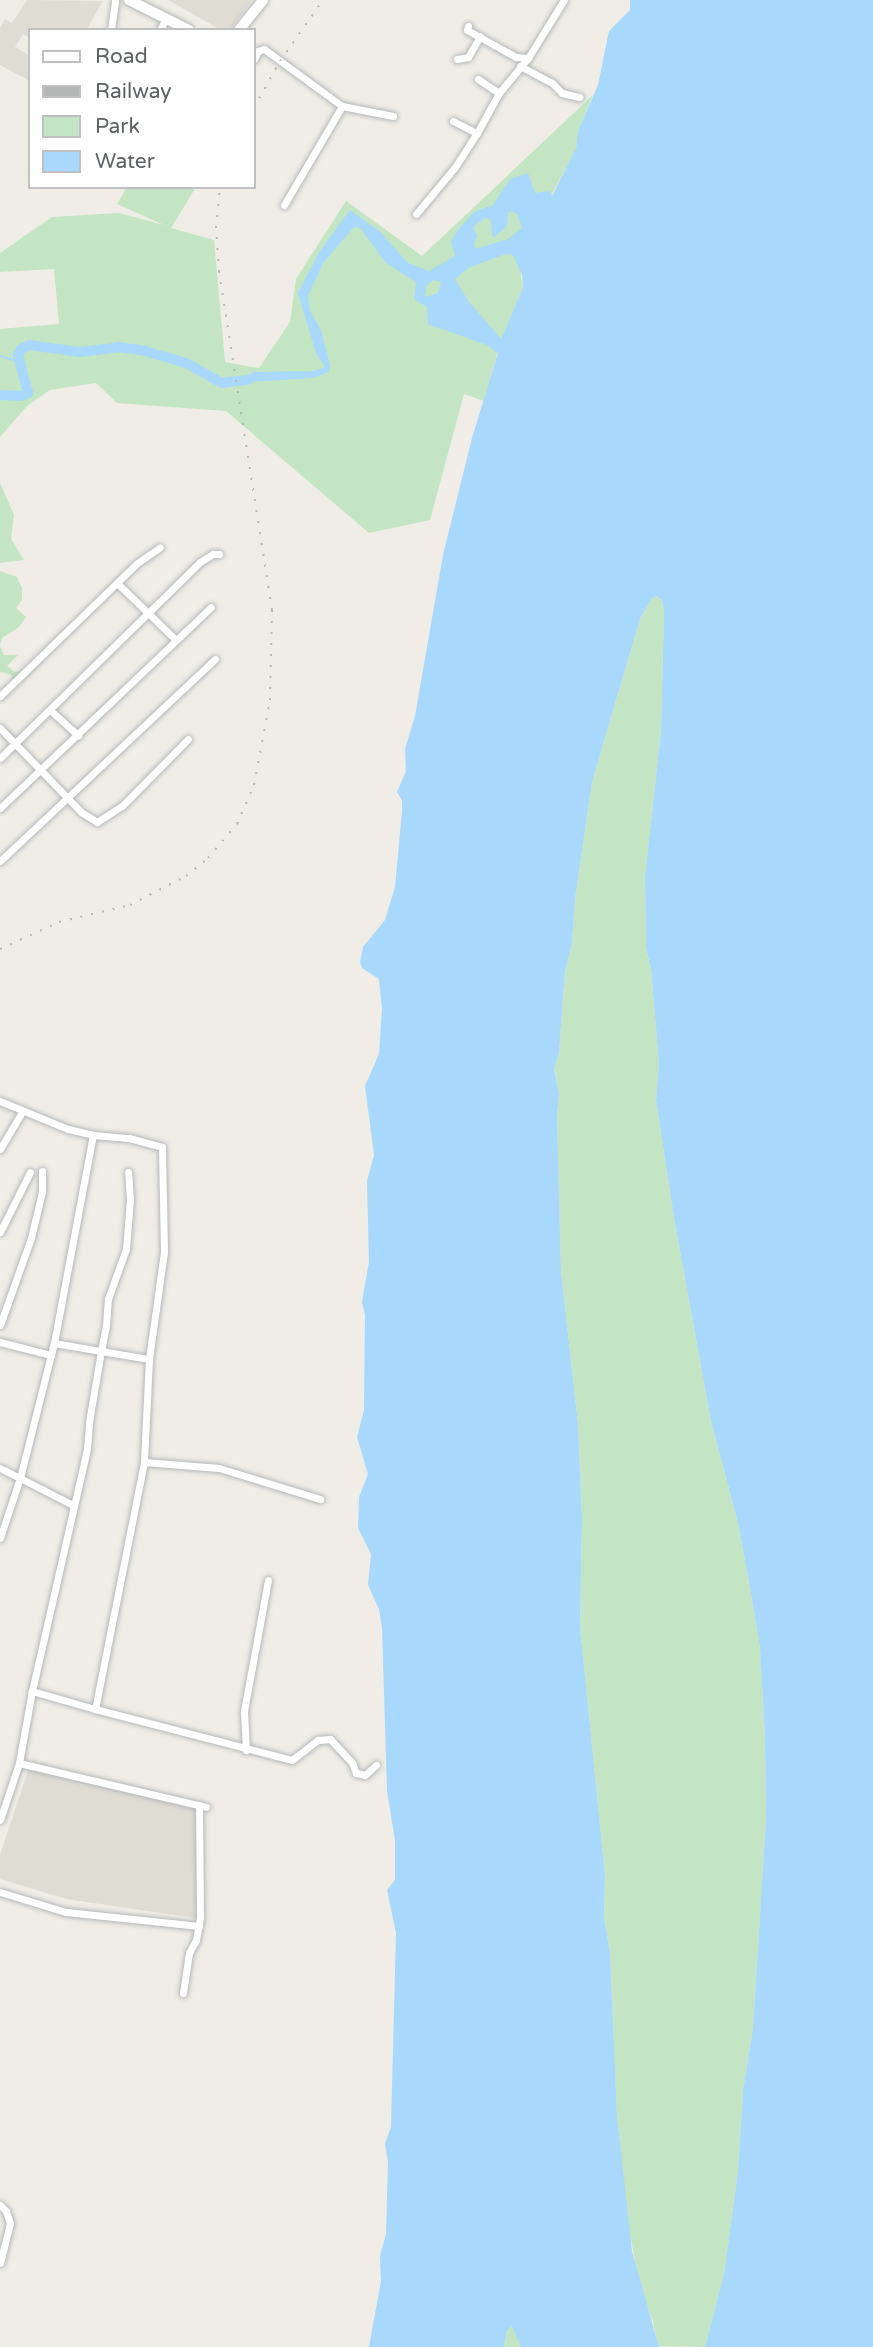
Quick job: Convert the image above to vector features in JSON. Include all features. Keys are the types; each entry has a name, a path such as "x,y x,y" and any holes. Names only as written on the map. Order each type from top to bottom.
{"street":[{"path":"110,28 115,0"},
{"path":"129,0 185,28"},
{"path":"241,28 263,0"},
{"path":"416,214 455,167 499,93 528,58 564,0"},
{"path":"161,28 166,18"},
{"path":"468,26 467,30 516,57 528,58"},
{"path":"457,59 468,57 480,36"},
{"path":"256,55 264,49 342,106 393,116"},
{"path":"520,66 552,83 561,92 580,97"},
{"path":"478,79 499,93"},
{"path":"285,205 342,106"},
{"path":"453,121 477,133"},
{"path":"0,696 117,583 160,547"},
{"path":"0,758 200,562 213,554 219,554"},
{"path":"117,583 176,640"},
{"path":"1,806 211,607"},
{"path":"0,861 215,659"},
{"path":"50,710 78,735"},
{"path":"0,728 42,769 66,798 97,822 122,806 188,739"},
{"path":"0,1101 22,1112 93,1135 129,1138 162,1147 164,1255 149,1359 144,1462 95,1709"},
{"path":"0,1149 22,1112"},
{"path":"0,1538 20,1478 54,1343 93,1135"},
{"path":"0,1325 31,1238 42,1192 43,1171"},
{"path":"0,1232 30,1172"},
{"path":"0,1820 19,1763 32,1691 87,1448 108,1299 127,1249 130,1199 128,1172"},
{"path":"0,1342 51,1354"},
{"path":"54,1343 149,1359"},
{"path":"144,1462 219,1468 320,1499"},
{"path":"0,1468 73,1505"},
{"path":"246,1750 244,1711 268,1580"},
{"path":"32,1691 246,1750 292,1760 318,1740 330,1738 352,1763 356,1773 365,1774 376,1765"},
{"path":"19,1763 202,1806 199,1926 189,1952 183,1993"},
{"path":"0,1892 66,1912 199,1926"},
{"path":"0,2205 6,2211 10,2223 0,2263"}],"shaded area":[{"path":"27,0 103,1 87,28 28,28 28,37 23,34 15,47 28,55 28,80 0,65 0,28 5,19 12,23"},
{"path":"168,0 252,0 231,28 217,28"},
{"path":"30,1765 202,1806 196,1918 66,1899 0,1879 0,1855"}],"green space":[{"path":"593,95 578,131 576,149 551,196 520,269 523,288 501,340 484,401 464,394 430,520 369,533 226,411 117,403 96,383 50,390 28,405 0,437 0,329 59,324 54,269 0,272 0,253 52,217 119,213 164,225 117,204 126,189 195,189 171,228 214,240 225,362 259,368 290,322 296,279 346,201 422,256"},
{"path":"0,483 14,515 11,539 24,560 0,563"},
{"path":"0,571 17,577 22,588 22,600 16,608 26,617 19,627 2,638 0,646"},
{"path":"657,596 662,600 664,612 661,731 645,876 646,949 651,969 659,1064 656,1100 674,1218 711,1421 738,1523 750,1588 760,1648 765,1738 766,1817 753,2028 743,2090 738,2170 724,2274 705,2347 658,2346 653,2321 640,2288 628,2223 617,2115 610,1953 604,1917 605,1875 580,1627 582,1519 578,1424 561,1271 557,1116 559,1093 554,1069 559,1053 565,971 572,943 575,899 592,782 640,619 652,598"},
{"path":"0,646 4,655 18,655 7,666 15,672 23,670 12,680 11,675 0,672"},
{"path":"512,2326 521,2347 504,2347 507,2329"}],"water":[{"path":"630,0 873,0 873,2347 705,2347 724,2274 738,2170 743,2090 753,2028 766,1817 765,1738 760,1648 750,1588 738,1523 711,1421 674,1218 656,1100 659,1064 651,969 646,949 645,876 661,731 664,612 662,600 657,596 652,598 640,619 592,782 575,899 572,943 565,971 559,1053 554,1069 559,1093 557,1116 561,1271 578,1424 582,1519 580,1627 605,1875 604,1917 610,1953 617,2115 632,2251 659,2347 521,2347 512,2326 507,2330 504,2347 369,2347 381,2281 380,2256 386,2234 388,2162 385,2144 391,2127 396,1933 387,1890 395,1880 395,1841 387,1791 382,1628 379,1609 368,1585 371,1554 358,1528 359,1497 368,1474 357,1437 364,1410 365,1315 362,1302 369,1262 367,1181 374,1155 365,1086 379,1054 382,1009 379,979 362,968 360,962 363,947 385,920 395,887 402,811 402,800 397,792 406,771 405,749 415,716 443,555 472,438 498,353 487,345 428,324 427,307 414,299 416,282 386,263 360,228 354,227 323,263 308,296 310,311 321,330 330,365 329,372 313,378 234,383 254,372 315,371 325,367 316,353 298,293 320,251 350,210 379,231 408,263 429,271 455,256 451,242 457,231 474,212 493,205 510,179 528,173 535,193 549,191 552,196 576,148 578,131 598,85 609,31 630,10","holes":["512,211 517,214 522,228 508,239 475,249 474,243 478,236 473,229 476,224 486,218 491,220 492,236 495,237 507,226 508,213","506,254 513,255 522,275 523,288 501,339 469,302 455,279 468,268","433,280 441,282 438,293 425,297 426,286"]}],"waterway":[{"path":"0,395 21,396 28,393 18,355 21,349 29,345 80,352 118,347 145,351 186,363 222,383 248,380"},
{"path":"0,356 18,361"}],"railway":[{"path":"256,104 280,61 323,0"},
{"path":"0,949 59,922 130,905 186,876 208,858 237,824 254,785 270,700 272,610 219,272 216,228 220,189"}]}
